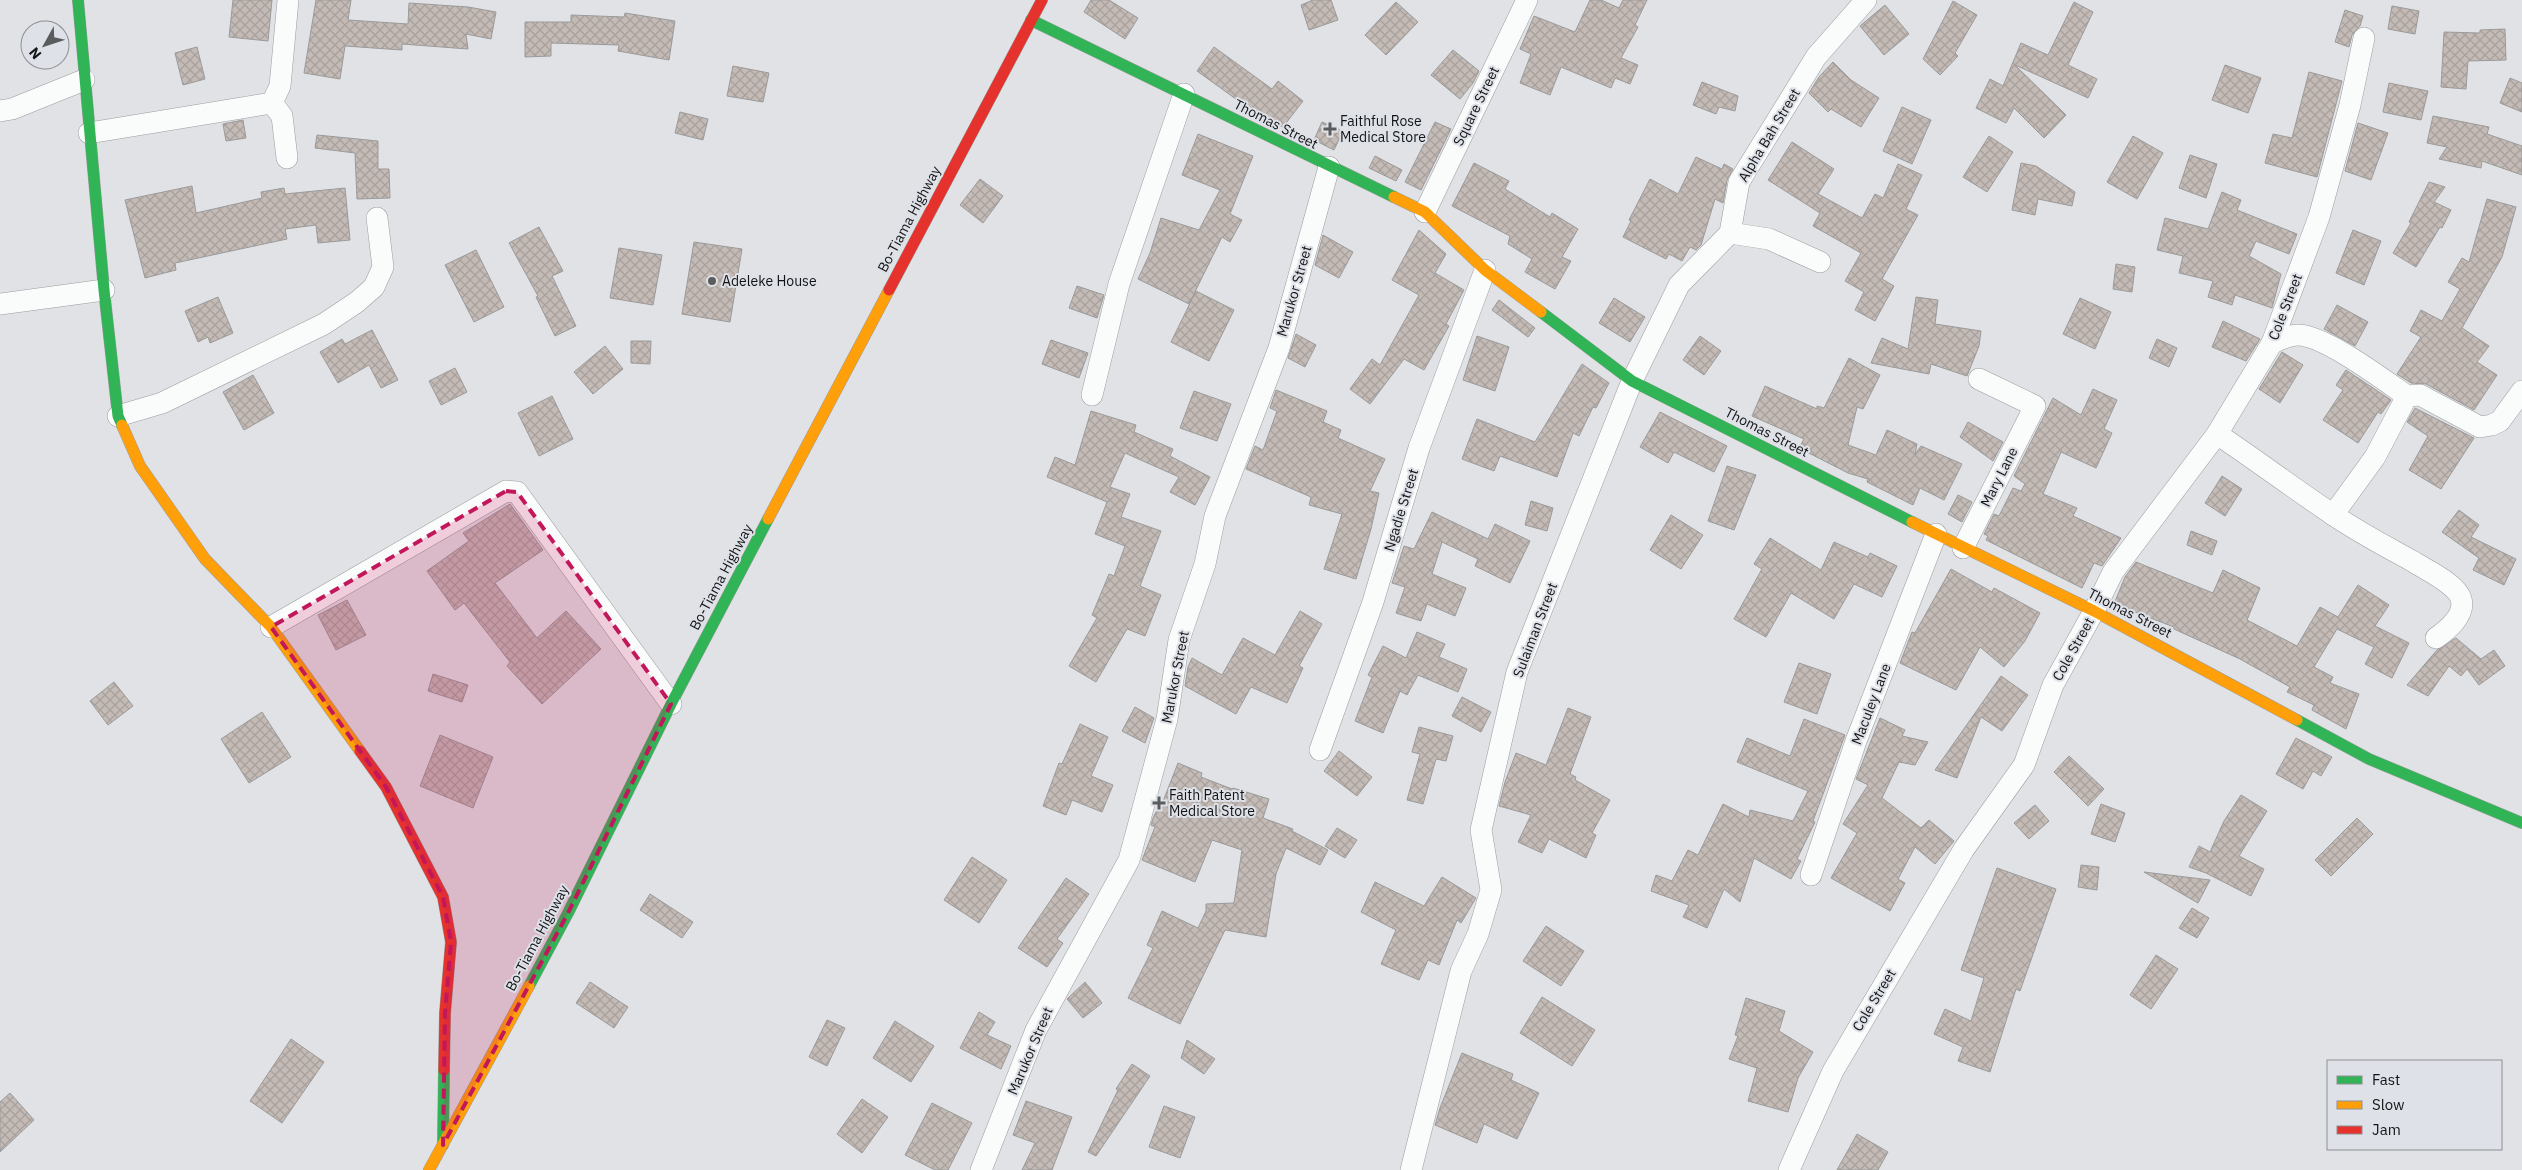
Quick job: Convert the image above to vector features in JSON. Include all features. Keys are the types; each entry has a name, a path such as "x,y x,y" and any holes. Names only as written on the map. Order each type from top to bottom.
{"main road":[{"path":"78,0 104,290 118,416 140,466 206,558 271,627 386,787 443,897 452,942 445,1014 443,1145"},
{"name":"Bo-Tiama Highway","path":"429,1170 568,913 671,704 1042,0"},
{"name":"Thomas Street","path":"1031,20 1424,212 1485,270 1632,381 2094,612 2369,759 2522,823"}],"street":[{"path":"272,103 280,86 288,0"},
{"name":"Square Street","path":"1424,212 1527,0"},
{"name":"Alpha Bah Street","path":"1730,233 1739,182 1816,57 1866,0"},
{"name":"Cole Street","path":"1789,1170 1832,1071 1964,849 2024,765 2053,685 2094,612 2113,572 2217,434 2272,343 2318,217 2350,105 2364,38"},
{"path":"0,111 12,109 84,80"},
{"path":"1092,395 1119,284 1184,94"},
{"path":"89,133 272,103"},
{"path":"272,103 282,116 287,158"},
{"name":"Marukor Street","path":"981,1170 1036,1030 1129,860 1168,719 1179,640 1205,564 1215,516 1278,348 1329,167"},
{"path":"118,416 162,403 324,324 357,302 374,287 383,267 377,218"},
{"path":"1632,381 1679,285 1730,233 1769,240 1820,262"},
{"name":"Ngadie Street","path":"1320,750 1374,602 1419,448 1485,270"},
{"path":"0,304 104,290"},
{"path":"2272,343 2288,336 2299,335 2311,338 2356,360 2407,396 2420,395 2480,427 2492,425 2500,420 2522,391"},
{"name":"Mary Lane","path":"1963,548 2034,406 1979,380"},
{"name":"Sulaiman Street","path":"1412,1170 1461,971 1478,934 1491,890 1481,830 1516,672 1589,493 1632,381"},
{"path":"2333,515 2375,458 2407,396"},
{"path":"2217,434 2269,468 2333,515 2431,573 2456,591 2462,600 2460,610 2453,623 2436,638"},
{"path":"271,627 506,491 516,492 671,704"},
{"name":"Maculey Lane","path":"1810,875 1856,741 1936,534"}],"highlighted area":[{"path":"506,491 517,492 671,704 568,913 443,1145 445,1013 451,942 443,897 386,787 271,627"}],"building":[{"path":"233,0 272,0 268,41 229,37"},
{"path":"316,0 351,0 348,20 408,24 409,3 468,7 496,12 491,39 466,34 468,49 402,44 402,50 345,46 340,79 304,73"},
{"path":"1091,0 1109,0 1138,18 1125,39 1084,12"},
{"path":"1313,0 1331,0 1338,20 1309,30 1301,5"},
{"path":"1590,0 1601,0 1619,8 1623,0 1647,0 1635,25 1638,27 1621,58 1638,65 1630,84 1615,78 1611,88 1561,67 1550,95 1520,83 1531,54 1520,49 1534,16 1575,32"},
{"path":"1953,1 1977,15 1955,53 1958,56 1940,75 1923,59"},
{"path":"1396,2 1418,22 1386,55 1365,35"},
{"path":"2074,2 2093,12 2068,65 2097,79 2088,98 2015,65 2066,115 2044,138 2014,108 2006,123 1976,108 1990,79 2003,86 2021,43 2048,55"},
{"path":"1885,5 1909,34 1884,55 1860,26"},
{"path":"2392,6 2419,11 2415,34 2388,29"},
{"path":"2345,10 2363,16 2360,26 2352,35 2349,47 2335,42"},
{"path":"625,13 675,21 669,60 618,51 619,45 551,43 551,56 525,57 525,22 571,22 571,15 624,17"},
{"path":"2505,29 2506,60 2468,61 2466,89 2441,87 2444,32 2480,33 2480,30"},
{"path":"197,47 205,79 183,85 175,53"},
{"path":"1214,47 1272,89 1278,81 1303,101 1283,127 1254,112 1197,71"},
{"path":"1453,50 1479,71 1473,83 1460,99 1431,75"},
{"path":"1833,62 1851,80 1879,98 1861,127 1831,109 1828,112 1809,93 1819,77"},
{"path":"2225,65 2261,78 2248,113 2212,100"},
{"path":"733,66 769,73 763,102 727,96"},
{"path":"2309,72 2342,81 2317,177 2265,163 2273,134 2292,138"},
{"path":"2510,78 2522,83 2522,112 2500,103"},
{"path":"1702,82 1738,96 1735,111 1719,107 1716,114 1693,105"},
{"path":"2389,83 2428,91 2421,120 2383,112"},
{"path":"1902,107 1931,120 1912,164 1883,151"},
{"path":"680,112 708,119 703,140 675,133"},
{"path":"2433,116 2489,127 2487,134 2522,146 2522,175 2482,161 2481,168 2439,159 2447,147 2427,143"},
{"path":"243,120 246,138 226,141 223,124"},
{"path":"1322,122 1343,131 1334,150 1314,140"},
{"path":"1435,122 1451,129 1421,190 1405,182"},
{"path":"2358,123 2388,133 2371,180 2345,171"},
{"path":"1198,134 1253,156 1230,214 1242,220 1230,242 1222,237 1189,304 1138,279 1150,253 1161,218 1199,230 1220,190 1182,175"},
{"path":"317,135 378,141 378,169 389,169 390,198 357,199 355,153 315,148"},
{"path":"1989,136 2013,152 1987,192 1963,177"},
{"path":"2133,136 2163,153 2137,199 2107,182"},
{"path":"1792,142 1834,169 1818,194 1862,218 1875,194 1883,198 1898,164 1922,175 1906,209 1918,215 1882,279 1894,286 1875,321 1855,310 1864,292 1845,281 1861,253 1813,226 1820,213 1768,180"},
{"path":"2190,155 2217,164 2206,198 2179,188"},
{"path":"1375,156 1402,170 1396,181 1369,168"},
{"path":"1696,157 1722,169 1724,164 1733,169 1727,180 1723,203 1715,199 1701,245 1696,250 1690,247 1682,261 1669,254 1666,259 1623,237 1631,221 1629,220 1650,179 1678,194"},
{"path":"1474,163 1509,181 1505,189 1550,217 1552,213 1578,229 1562,257 1571,261 1555,289 1525,272 1532,259 1508,244 1510,236 1452,206"},
{"path":"2021,163 2036,166 2075,192 2072,206 2038,199 2035,215 2012,210"},
{"path":"980,179 1003,196 983,223 960,205"},
{"path":"2429,182 2445,187 2434,202 2451,210 2442,228 2440,227 2416,267 2393,253 2411,223 2409,222"},
{"path":"192,186 196,213 262,198 261,192 284,188 285,194 345,188 350,240 318,243 316,225 285,229 287,239 175,263 176,270 145,278 125,200"},
{"path":"2222,192 2241,200 2237,210 2297,234 2289,254 2256,241 2249,256 2281,274 2272,308 2235,295 2232,305 2208,297 2213,281 2179,273 2183,256 2157,250 2165,218 2208,229"},
{"path":"2487,199 2516,207 2502,257 2462,328 2489,346 2477,362 2497,375 2474,410 2426,384 2411,383 2397,374 2421,337 2410,331 2421,310 2442,321 2460,289 2448,282 2462,258 2469,262"},
{"path":"539,227 563,271 552,276 576,326 555,336 536,297 538,296 509,243"},
{"path":"1419,230 1446,254 1435,273 1464,290 1446,324 1449,326 1424,370 1404,359 1370,404 1350,389 1372,359 1380,365 1419,295 1392,280"},
{"path":"2353,230 2381,241 2364,285 2336,273"},
{"path":"1323,235 1353,252 1339,278 1315,265"},
{"name":"Adeleke House","path":"694,242 742,249 730,322 682,314"},
{"path":"619,248 662,255 653,305 610,298"},
{"path":"476,250 504,307 474,322 445,265"},
{"path":"2116,264 2135,267 2132,292 2113,289"},
{"path":"1077,286 1104,295 1097,318 1069,308"},
{"path":"1196,291 1234,310 1209,361 1171,342"},
{"path":"218,297 233,333 210,343 208,337 198,342 185,311"},
{"path":"1916,297 1938,300 1935,324 1981,331 1979,346 1967,376 1931,364 1929,374 1871,363 1882,338 1908,349"},
{"path":"1614,298 1645,317 1630,342 1599,323"},
{"path":"2080,298 2111,312 2095,349 2063,334"},
{"path":"1499,300 1535,328 1528,337 1492,310"},
{"path":"2337,305 2368,322 2355,346 2324,329"},
{"path":"2223,321 2260,339 2246,361 2212,347"},
{"path":"372,330 398,380 381,388 369,365 338,383 320,352 342,339 345,344"},
{"path":"1296,334 1316,345 1305,367 1288,358"},
{"path":"1477,336 1509,347 1495,391 1463,380"},
{"path":"1700,336 1721,351 1704,375 1683,360"},
{"path":"2157,339 2177,348 2169,367 2149,358"},
{"path":"1051,340 1088,353 1079,378 1042,364"},
{"path":"631,341 651,341 650,364 631,363"},
{"path":"605,346 623,369 593,394 574,372"},
{"path":"2282,352 2303,365 2280,403 2259,389"},
{"path":"1849,358 1880,375 1863,409 1857,407 1848,445 1876,455 1887,430 1917,444 1915,454 1921,446 1962,464 1944,500 1920,488 1913,505 1867,482 1868,479 1848,473 1799,448 1804,439 1752,416 1765,386 1817,409 1817,406 1824,408"},
{"path":"1582,364 1609,383 1596,408 1593,407 1579,436 1573,433 1557,477 1500,456 1494,471 1462,459 1477,419 1535,442"},
{"path":"455,368 467,392 441,405 429,381"},
{"path":"2346,370 2391,400 2381,414 2378,412 2358,443 2323,420 2343,390 2336,385"},
{"path":"253,375 274,413 244,430 223,392"},
{"path":"2093,389 2117,400 2104,429 2112,433 2096,468 2061,452 2043,494 2077,508 2073,516 2121,538 2102,566 2094,563 2082,588 1986,540 1988,536 1984,534 1994,514 1999,516 2013,488 2021,491 2025,484 2014,476 2053,398 2081,415"},
{"path":"1276,390 1327,411 1323,422 1341,430 1338,438 1385,459 1370,491 1379,493 1371,529 1356,579 1324,569 1342,514 1309,505 1311,497 1246,469 1255,446 1263,450 1277,411 1270,408"},
{"path":"1194,391 1231,404 1217,441 1180,428"},
{"path":"552,396 573,439 539,456 518,413"},
{"path":"2415,408 2474,438 2441,489 2409,470 2428,436 2407,422"},
{"path":"1091,411 1136,425 1134,432 1173,449 1170,456 1210,477 1195,505 1170,492 1179,477 1125,453 1110,487 1130,494 1121,517 1161,531 1140,586 1161,595 1145,636 1127,629 1096,682 1069,666 1097,618 1092,615 1109,574 1114,576 1125,546 1095,534 1107,502 1047,477 1055,457 1075,465"},
{"path":"1660,412 1727,446 1714,472 1674,452 1668,463 1640,447"},
{"path":"1968,422 2003,442 1993,461 1960,437"},
{"path":"1727,466 1756,475 1734,530 1708,521"},
{"path":"2222,476 2242,489 2225,516 2205,503"},
{"path":"1958,495 1972,502 1962,522 1948,514"},
{"path":"1531,501 1553,508 1547,531 1525,525"},
{"path":"510,504 543,550 495,583 537,638 566,611 601,649 542,704 507,666 510,662 464,603 455,610 427,571 469,541 463,533"},
{"path":"2459,510 2479,525 2471,537 2516,559 2504,585 2473,570 2479,558 2442,532"},
{"path":"1432,512 1488,539 1495,524 1530,541 1510,583 1475,566 1478,559 1442,542 1432,574 1466,588 1455,616 1427,604 1421,621 1396,613 1405,587 1392,583 1404,546 1414,549"},
{"path":"1671,515 1703,535 1681,569 1650,550"},
{"path":"2191,531 2217,541 2212,555 2187,545"},
{"path":"1770,538 1821,570 1834,542 1868,557 1870,553 1897,566 1882,597 1854,584 1834,619 1791,593 1766,637 1734,619 1762,569 1754,564"},
{"path":"2136,562 2213,593 2223,570 2260,588 2247,620 2297,646 2320,607 2338,617 2358,585 2389,605 2375,626 2409,643 2392,678 2365,664 2374,647 2337,629 2314,667 2333,677 2330,683 2359,694 2346,729 2312,710 2314,705 2287,692 2290,687 2240,659 2174,629 2174,627 2114,604 2125,577"},
{"path":"1951,569 1992,592 1994,588 2040,613 2025,641 2004,667 1980,647 1956,690 1900,663 1912,632 1915,633"},
{"path":"347,600 366,635 336,650 318,615"},
{"path":"1300,611 1322,624 1299,666 1303,668 1287,703 1251,687 1236,714 1185,686 1188,667 1192,658 1222,675 1243,638 1275,655"},
{"path":"1417,632 1445,644 1439,657 1467,669 1458,692 1418,675 1407,695 1400,691 1383,733 1355,721 1372,677 1368,675 1383,646 1406,658"},
{"path":"2456,638 2481,659 2494,650 2505,666 2479,685 2467,669 2461,676 2449,666 2428,696 2407,685 2437,650"},
{"path":"1799,663 1831,674 1817,714 1784,702"},
{"path":"433,674 468,685 462,702 428,691"},
{"path":"2001,676 2028,695 2002,731 1981,717 1957,778 1935,770"},
{"path":"114,682 133,706 108,725 90,701"},
{"path":"1462,697 1491,712 1481,732 1452,716"},
{"path":"1135,707 1154,718 1145,743 1122,731"},
{"path":"1568,708 1591,717 1570,774 1576,777 1575,780 1610,800 1592,833 1596,835 1586,858 1549,839 1542,853 1518,842 1531,815 1499,806 1505,782 1516,753 1546,765"},
{"path":"262,712 291,757 249,783 221,739"},
{"path":"1880,718 1905,730 1902,736 1928,742 1915,765 1899,762 1882,798 1921,828 1929,820 1954,841 1935,864 1915,847 1898,879 1905,883 1890,911 1831,878 1857,833 1843,824 1868,785 1856,779"},
{"path":"1804,719 1845,735 1813,821 1815,822 1797,859 1801,861 1791,879 1754,858 1740,902 1724,889 1707,928 1683,917 1689,905 1651,891 1656,875 1672,881 1688,850 1698,855 1723,804 1749,817 1750,810 1793,821 1808,791 1737,762 1747,738 1790,756"},
{"path":"1080,724 1108,737 1091,776 1113,785 1102,812 1072,800 1066,815 1043,806 1059,763 1062,764"},
{"path":"1419,727 1453,736 1446,761 1436,759 1423,804 1407,800 1420,754 1412,752"},
{"path":"440,735 493,757 473,808 420,786"},
{"path":"2296,738 2332,757 2321,776 2313,771 2303,789 2276,774"},
{"path":"1339,751 1372,777 1357,796 1324,771"},
{"path":"2069,756 2104,789 2088,806 2054,772"},
{"path":"1178,763 1202,773 1201,777 1232,789 1269,799 1263,818 1293,829 1292,831 1328,850 1320,865 1286,848 1276,874 1266,937 1225,930 1180,1024 1128,998 1153,948 1147,945 1162,911 1198,928 1206,911 1206,904 1234,903 1242,850 1212,840 1195,882 1142,860 1155,827 1151,825 1153,818 1158,808 1160,809"},
{"path":"2241,795 2267,811 2239,856 2264,869 2251,896 2206,873 2189,867 2199,846 2210,852 2224,821"},
{"path":"2101,804 2125,813 2115,842 2091,834"},
{"path":"2035,805 2049,821 2029,839 2014,823"},
{"path":"2357,818 2373,834 2331,876 2315,860"},
{"path":"1337,828 1357,840 1345,858 1325,846"},
{"path":"972,857 1007,880 979,923 944,900"},
{"path":"2081,865 2099,867 2097,890 2078,887"},
{"path":"1997,868 2056,889 2020,991 2016,989 1990,1072 1958,1061 1963,1047 1934,1034 1945,1009 1971,1021 1984,978 1961,970"},
{"path":"2144,872 2210,880 2198,903"},
{"path":"1442,877 1476,898 1461,923 1457,920 1439,965 1428,960 1419,980 1381,964 1396,930 1361,912 1375,882 1424,906"},
{"path":"1066,878 1089,894 1057,939 1063,943 1047,967 1018,948"},
{"path":"650,894 693,922 682,938 640,910"},
{"path":"2192,908 2209,918 2197,938 2179,928"},
{"path":"1546,926 1584,951 1561,986 1523,961"},
{"path":"2156,955 2178,969 2151,1009 2130,995"},
{"path":"590,982 628,1007 614,1028 576,1003"},
{"path":"1085,982 1102,1003 1083,1018 1067,999"},
{"path":"1542,997 1595,1030 1572,1066 1520,1033"},
{"path":"1746,998 1785,1011 1779,1031 1813,1052 1798,1078 1788,1112 1748,1101 1757,1068 1729,1059 1738,1036 1735,1035"},
{"path":"979,1012 995,1022 987,1035 1011,1046 1001,1069 960,1048"},
{"path":"827,1020 845,1028 827,1066 809,1057"},
{"path":"895,1021 934,1046 911,1082 873,1058"},
{"path":"291,1039 324,1062 282,1123 250,1101"},
{"path":"1187,1040 1215,1059 1204,1074 1181,1058"},
{"path":"1462,1053 1513,1074 1511,1080 1539,1093 1517,1139 1484,1124 1477,1143 1435,1125"},
{"path":"1132,1064 1150,1076 1096,1156 1088,1152 1118,1090 1116,1089"},
{"path":"10,1093 34,1120 0,1152 0,1102"},
{"path":"862,1099 888,1117 862,1153 837,1134"},
{"path":"1026,1101 1072,1117 1052,1170 1022,1170 1035,1143 1013,1135"},
{"path":"932,1103 972,1123 948,1170 935,1170 905,1155"},
{"path":"1164,1106 1195,1117 1180,1158 1149,1147"},
{"path":"1857,1134 1888,1152 1878,1170 1837,1170"}],"traffic: fast":[{"path":"78,0 104,290 118,416 122,425"},
{"path":"1031,20 1394,197"},
{"path":"1541,312 1632,381 1912,522"},
{"path":"529,986 568,913 671,704 768,519"},
{"path":"2297,720 2369,759 2522,823"},
{"path":"443,1145 444,1070"}],"traffic: slow":[{"path":"1394,197 1425,212 1485,270 1541,312"},
{"path":"768,519 889,290"},
{"path":"122,425 140,466 205,559 271,627 360,751"},
{"path":"1912,522 2094,611 2297,720"},
{"path":"429,1170 529,986"}],"traffic: jam":[{"path":"889,290 1042,0"},
{"path":"360,751 386,787 443,897 451,942 445,1013 444,1070"}],"place":[{"name":"Faithful Rose Medical Store","path":"1330,129"},
{"name":"Adeleke House","path":"712,281"},
{"name":"Faith Patent Medical Store","path":"1159,803"}]}
